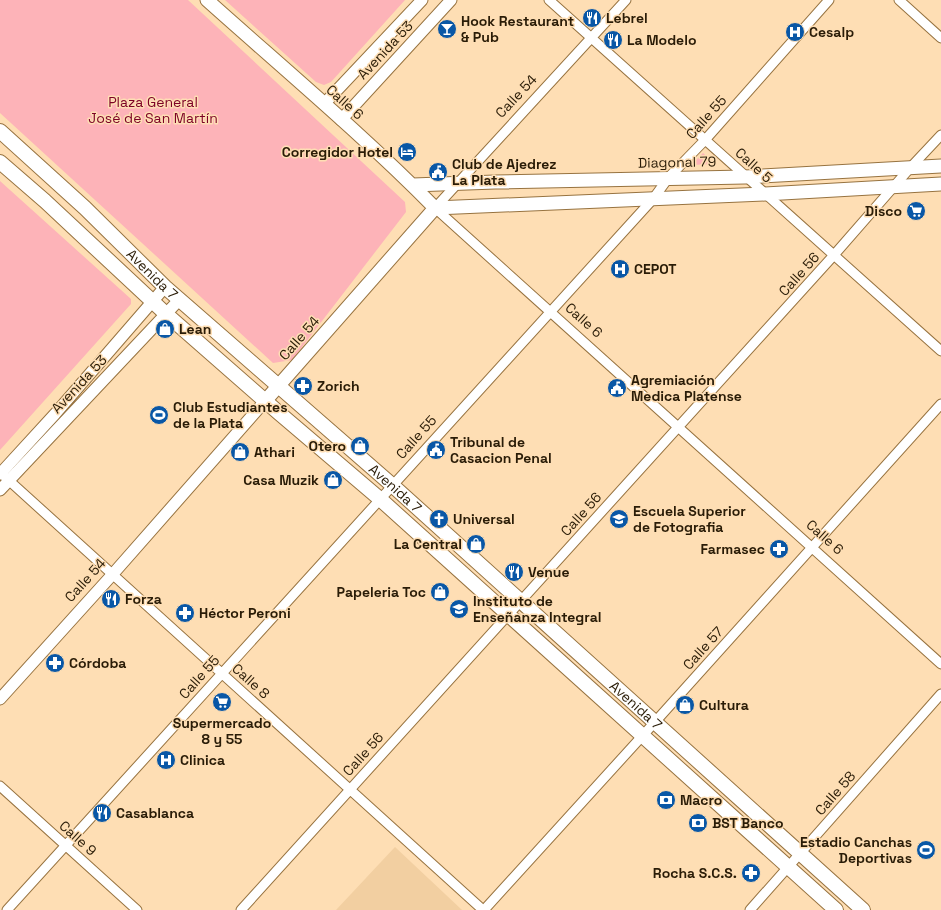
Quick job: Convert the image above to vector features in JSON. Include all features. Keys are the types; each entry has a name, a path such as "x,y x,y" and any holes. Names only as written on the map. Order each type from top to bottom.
{"main road":[{"name":"Calle 6","path":"206,0 324,104 413,185 435,208"},
{"name":"Avenida 7","path":"0,131 85,208 190,309 392,485 863,910"},
{"name":"Avenida 7","path":"0,162 45,201 166,314 380,499 836,910"},
{"name":"Diagonal 79","path":"413,185 669,177 746,177 941,166"},
{"path":"435,208 765,194 941,184"},
{"name":"Calle 54","path":"266,400 435,208"}],"street":[{"name":"Avenida 53","path":"324,104 422,0"},
{"name":"Avenida 53","path":"341,120 451,0"},
{"name":"Calle 5","path":"549,0 941,351"},
{"name":"Calle 54","path":"435,208 626,0"},
{"name":"Calle 55","path":"7,910 653,199 669,177 705,140 829,0"},
{"path":"900,0 941,38"},
{"name":"Calle 56","path":"241,910 941,135"},
{"name":"Calle 6","path":"435,208 941,664"},
{"name":"Avenida 53","path":"0,490 2,475 165,286"},
{"name":"Avenida 53","path":"2,475 180,299"},
{"name":"Calle 54","path":"0,699 112,575 266,400"},
{"name":"Calle 57","path":"484,910 643,736 941,404"},
{"name":"Calle 8","path":"2,475 484,910"},
{"name":"Calle 58","path":"750,910 941,694"},
{"name":"Calle 9","path":"0,786 137,910"}],"shaded area":[{"path":"395,847 462,910 336,910"}],"green space":[{"name":"Plaza General José de San Martín","path":"0,0 188,0 405,202 406,212 292,360 273,363 0,113"},
{"path":"225,0 405,0 331,82 324,85 316,82"},
{"path":"703,153 715,164 691,165"},
{"path":"0,181 131,299 131,304 0,450"}],"place":[{"name":"Lebrel","path":"592,18"},
{"name":"Hook Restaurant & Pub","path":"447,29"},
{"name":"Cesalp","path":"795,32"},
{"name":"La Modelo","path":"613,40"},
{"name":"Corregidor Hotel","path":"407,152"},
{"name":"Club de Ajedrez La Plata","path":"438,172"},
{"name":"Disco","path":"916,211"},
{"name":"CEPOT","path":"620,269"},
{"name":"Lean","path":"165,329"},
{"name":"Zorich","path":"303,386"},
{"name":"Agremiación Medica Platense","path":"617,388"},
{"name":"Club Estudiantes de la Plata","path":"159,415"},
{"name":"Otero","path":"360,446"},
{"name":"Tribunal de Casacion Penal","path":"436,450"},
{"name":"Athari","path":"240,452"},
{"name":"Casa Muzik","path":"333,480"},
{"name":"Universal","path":"439,519"},
{"name":"Escuela Superior de Fotografia","path":"619,519"},
{"name":"La Central","path":"476,544"},
{"name":"Farmasec","path":"779,549"},
{"name":"Venue","path":"514,572"},
{"name":"Papeleria Toc","path":"440,592"},
{"name":"Forza","path":"111,599"},
{"name":"Instituto de Enseñanza Integral","path":"459,609"},
{"name":"Héctor Peroni","path":"185,613"},
{"name":"Córdoba","path":"55,663"},
{"name":"Supermercado 8 y 55","path":"222,702"},
{"name":"Cultura","path":"685,705"},
{"name":"Clinica","path":"166,760"},
{"name":"Macro","path":"666,800"},
{"name":"Casablanca","path":"102,813"},
{"name":"BST Banco","path":"698,823"},
{"name":"Estadio Canchas Deportivas","path":"926,850"},
{"name":"Rocha S.C.S.","path":"751,873"}]}
